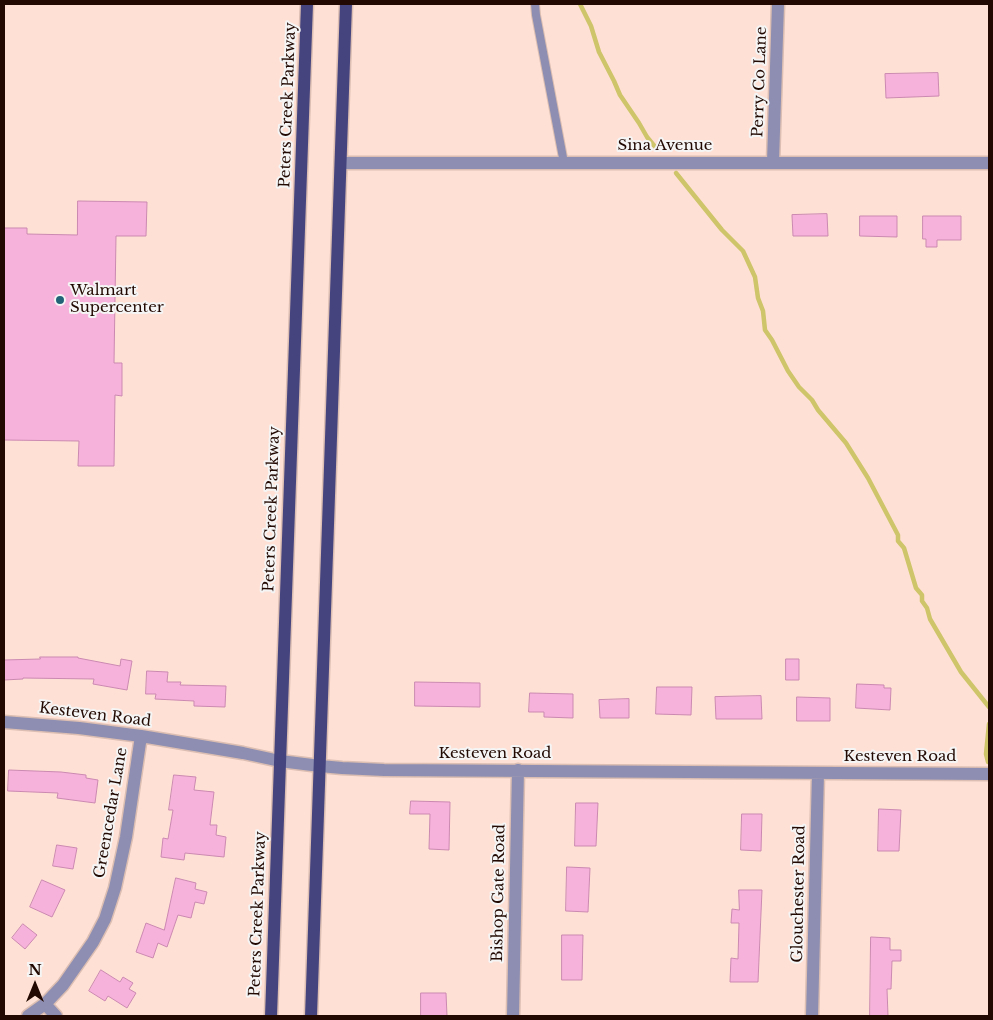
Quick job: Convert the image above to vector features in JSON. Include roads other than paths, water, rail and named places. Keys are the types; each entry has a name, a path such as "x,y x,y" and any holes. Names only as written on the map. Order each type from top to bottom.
{"main road":[{"name":"Peters Creek Parkway","path":"271,1016 307,4"},
{"path":"311,1016 346,4"}],"street":[{"name":"Perry Co Lane","path":"773,162 778,4"},
{"name":"Sina Avenue","path":"340,162 989,163"},
{"name":"Kesteven Road","path":"4,722 79,728 141,736 280,760 342,768 384,770 989,774"},
{"name":"Greencedar Lane","path":"28,1016 46,1004 63,985 93,942 105,919 115,888 126,837 141,736"},
{"name":"Bishop Gate Road","path":"513,1016 518,770"},
{"name":"Glouchester Road","path":"812,1016 818,773"},
{"path":"46,1004 56,1016"}],"lane":[{"path":"535,4 564,162"}],"waterway":[{"path":"580,4 591,26 599,52 620,95 656,148"},
{"path":"676,173 722,230 743,251 755,277 758,298 763,311 765,330 799,387 812,400 846,443 868,478 898,535 898,541 904,548 916,588 922,595 922,601 927,608 930,619 961,672 989,707"},
{"path":"988,762 986,754 989,724"}],"place":[{"name":"Walmart Supercenter","path":"60,300"}]}
